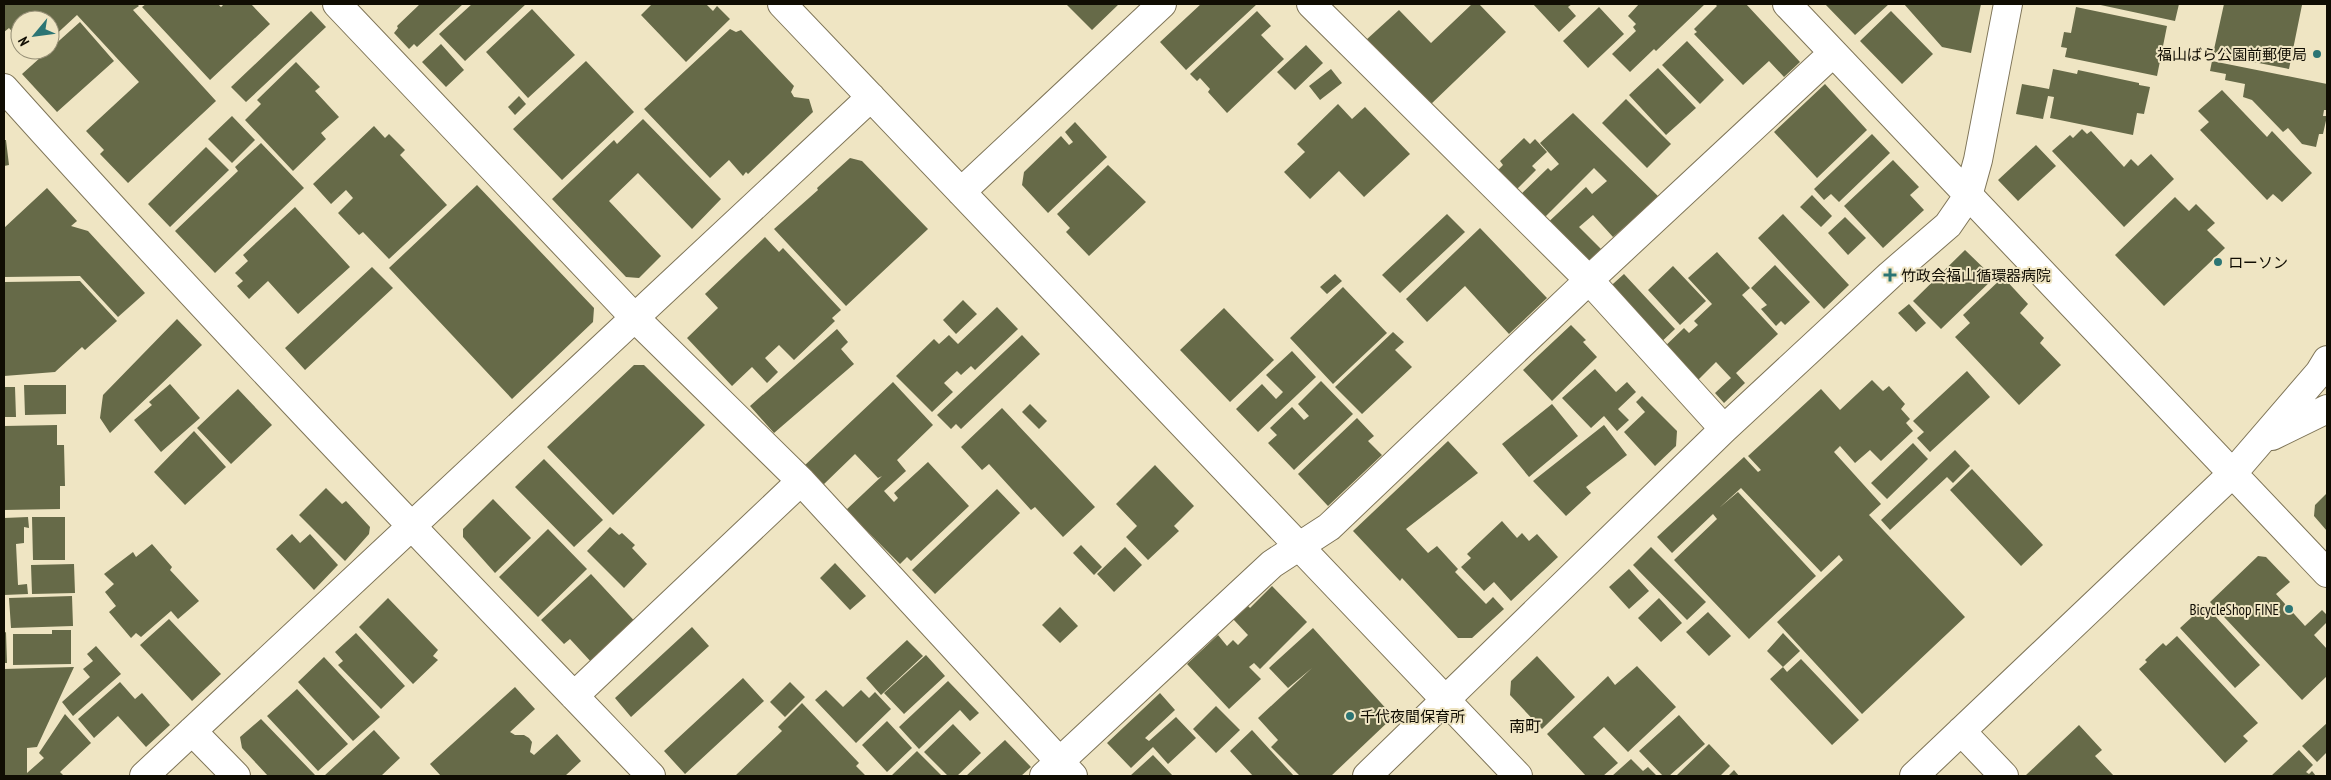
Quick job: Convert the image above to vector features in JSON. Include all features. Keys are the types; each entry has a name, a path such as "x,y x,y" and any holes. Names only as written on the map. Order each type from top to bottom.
{"street":[{"path":"337,4 635,318 801,481 1059,772 1272,564 1329,527 1589,280 1833,53"},
{"path":"782,4 1298,548 1518,776"},
{"path":"961,192 1162,4"},
{"path":"1311,4 1589,280 1724,429"},
{"path":"1787,4 2327,573"},
{"path":"1367,776 1724,429 1890,275 1948,225 1968,196 1978,160 2008,4"},
{"path":"4,88 411,527 651,776"},
{"path":"144,776 871,97"},
{"path":"1914,776 2232,474 2264,440 2319,373 2327,360"},
{"path":"2264,440 2327,409"},
{"path":"574,696 801,481"},
{"path":"192,731 236,776"},
{"path":"1961,731 2004,776"}],"building":[{"path":"4,4 137,4 139,6 133,10 216,101 128,183 100,154 104,150 86,131 139,82 77,15 60,31 60,10 10,10 10,29 4,32"},
{"path":"146,4 218,4 221,7 224,4 251,4 270,24 210,80 142,7"},
{"path":"420,4 463,4 417,47 414,44 409,49 394,33 398,28 397,26"},
{"path":"472,4 526,4 465,61 439,34"},
{"path":"652,4 706,4 713,11 717,6 730,19 686,62 641,15"},
{"path":"1066,4 1119,4 1092,30"},
{"path":"1201,4 1257,4 1186,70 1160,42"},
{"path":"1472,4 1479,4 1506,32 1429,106 1366,40 1399,10 1431,43"},
{"path":"1533,4 1572,4 1568,7 1576,16 1559,32"},
{"path":"1639,4 1705,4 1656,51 1654,49 1630,72 1612,54 1636,31 1633,27 1636,24 1628,16"},
{"path":"1715,4 1746,4 1800,62 1784,77 1769,61 1743,85 1694,34 1697,32 1694,29 1717,6"},
{"path":"1825,4 1889,4 1855,35"},
{"path":"1904,4 1981,4 1971,53 1942,47"},
{"path":"2096,4 2179,4 2175,21"},
{"name":"福山ばら公園前郵便局","path":"2224,4 2302,5 2289,69 2213,54"},
{"path":"1599,7 1624,34 1588,68 1563,41"},
{"path":"2076,7 2167,26 2157,76 2065,57 2067,48 2061,47 2064,32 2071,33"},
{"path":"532,9 575,55 528,98 486,52"},
{"path":"311,11 326,27 246,102 231,87"},
{"path":"1257,11 1271,26 1261,35 1284,59 1227,113 1208,92 1210,89 1200,78 1197,81 1190,74"},
{"path":"1891,11 1933,54 1902,84 1860,41"},
{"path":"80,22 114,61 57,112 22,74 38,60 60,60 60,40"},
{"path":"730,29 736,32 741,30 794,86 791,92 794,97 809,99 813,112 748,174 746,172 743,176 729,160 710,178 644,109"},
{"path":"1687,41 1724,80 1700,104 1662,65"},
{"path":"441,44 464,70 446,87 422,62"},
{"path":"1306,45 1323,63 1295,90 1277,72"},
{"path":"586,61 634,112 562,180 513,129"},
{"path":"2212,61 2327,84 2327,110 2324,110 2323,116 2327,116 2323,134 2319,134 2316,147 2302,144 2288,128 2283,132 2252,100 2243,97 2245,84 2225,80 2226,74 2210,71"},
{"path":"296,62 320,87 315,91 339,117 321,133 326,139 293,171 245,120 261,104 257,100"},
{"path":"1658,68 1696,108 1666,135 1629,95"},
{"path":"1331,69 1342,83 1320,100 1309,86"},
{"path":"2053,69 2077,74 2078,70 2150,87 2144,114 2137,113 2133,135 2050,118 2054,97 2048,96 2043,119 2016,114 2022,84 2049,89"},
{"path":"1825,84 1867,130 1817,178 1774,132"},
{"path":"2222,90 2267,137 2272,131 2312,173 2282,202 2273,194 2267,200 2200,130 2209,122 2198,111"},
{"path":"519,96 526,104 515,115 508,107"},
{"path":"1626,99 1671,144 1647,168 1602,123"},
{"path":"1338,104 1352,119 1365,107 1410,154 1364,197 1339,171 1310,199 1284,172 1305,152 1297,144"},
{"path":"1573,113 1659,197 1613,237 1593,215 1579,227 1601,249 1581,269 1542,228 1586,187 1592,194 1607,181 1594,168 1538,224 1515,200 1548,168 1551,171 1559,164 1540,143"},
{"path":"232,116 255,140 232,163 208,139"},
{"path":"643,119 721,199 692,229 638,173 609,201 661,256 639,278 626,277 552,199 614,140 617,144"},
{"path":"1075,122 1107,157 1048,213 1022,185 1024,172 1061,136 1069,145 1073,142 1065,132"},
{"path":"374,126 385,138 389,134 405,150 400,155 447,205 389,259 363,232 359,235 338,213 353,198 346,190 331,204 313,184"},
{"path":"2082,129 2087,134 2091,131 2124,167 2131,159 2138,166 2151,154 2174,179 2124,227 2052,151 2070,135 2073,138"},
{"path":"1872,134 1890,153 1839,202 1831,194 1824,200 1814,189"},
{"path":"1524,138 1530,144 1535,139 1547,152 1532,166 1536,170 1512,194 1493,175 1503,165 1500,161"},
{"path":"4,140 6,140 9,165 4,166"},
{"path":"261,143 304,188 215,273 175,231 238,171 235,167"},
{"path":"2036,145 2056,166 2018,201 1998,180"},
{"path":"206,147 229,170 170,227 148,204"},
{"path":"850,158 862,161 928,229 846,306 774,229 818,190 817,188"},
{"path":"1893,160 1919,187 1910,195 1924,210 1883,248 1844,206"},
{"path":"1108,165 1146,202 1089,256 1066,232 1070,228 1057,214"},
{"path":"477,185 594,308 593,322 512,399 389,268"},
{"path":"47,188 77,221 71,226 88,231 145,293 118,317 80,276 4,277 4,228"},
{"path":"1812,195 1832,216 1821,227 1800,207"},
{"path":"2175,197 2189,211 2196,204 2215,223 2207,230 2225,248 2164,306 2115,255"},
{"path":"295,207 350,267 298,314 268,281 249,299 237,286 243,281 235,273 248,261 243,255"},
{"path":"1447,214 1465,232 1400,293 1382,275"},
{"path":"1783,214 1849,285 1824,309 1758,238"},
{"path":"1845,217 1866,238 1848,255 1828,233"},
{"path":"1480,228 1547,298 1509,334 1465,286 1427,322 1406,299"},
{"path":"765,237 779,252 783,248 841,310 832,318 835,321 794,360 779,345 765,358 778,372 767,383 752,367 732,386 687,338 718,308 705,294"},
{"path":"1965,250 1994,278 1941,329 1913,301"},
{"path":"1717,252 1750,288 1742,295 1778,334 1736,373 1745,383 1724,403 1715,393 1731,378 1716,362 1693,385 1660,351 1684,328 1689,333 1698,325 1694,321 1712,304 1688,278"},
{"path":"1775,265 1810,302 1785,325 1781,321 1776,326 1761,309 1767,305 1751,288"},
{"path":"1673,266 1706,301 1680,325 1648,290"},
{"path":"372,267 393,288 305,370 285,348"},
{"path":"1335,274 1342,281 1327,294 1320,287"},
{"path":"1624,274 1675,329 1656,347 1604,292"},
{"path":"2003,277 2028,304 2020,313 2044,338 2040,343 2061,365 2019,405 1955,337 1970,323 1963,315"},
{"path":"80,281 117,321 85,350 82,347 55,372 4,376 4,282"},
{"path":"1343,287 1387,333 1333,384 1290,338"},
{"path":"963,300 977,314 956,334 943,320"},
{"path":"1909,304 1926,323 1916,332 1898,313"},
{"path":"997,307 1018,329 975,370 971,366 961,375 957,371 944,383 953,392 932,412 896,376 934,339 939,344 949,335 958,344"},
{"path":"1224,308 1274,360 1230,402 1180,350"},
{"path":"177,319 202,345 110,433 100,418 103,395"},
{"path":"1571,325 1586,340 1583,342 1597,357 1552,401 1523,370"},
{"path":"837,329 848,342 841,349 854,364 774,433 750,406"},
{"path":"1393,332 1404,342 1395,350 1412,367 1362,414 1335,387"},
{"path":"1022,335 1040,354 961,429 956,424 951,429 937,415"},
{"path":"1292,351 1316,377 1258,432 1236,409 1262,384 1276,399 1283,392 1266,375"},
{"path":"634,365 644,365 705,425 613,515 547,447"},
{"path":"1595,369 1616,392 1627,382 1636,392 1618,409 1629,420 1617,431 1604,416 1591,428 1562,398"},
{"path":"1967,371 1990,397 1930,452 1917,438 1924,432 1913,421"},
{"path":"1872,380 1883,391 1889,386 1905,404 1901,409 1910,419 1906,423 1913,431 1881,461 1870,450 1855,463 1840,446 1834,452 1881,504 1869,515 1965,617 1862,714 1777,622 1843,560 1839,555 1821,572 1741,488 1719,508 1738,492 1816,576 1749,639 1674,560 1717,519 1713,514 1672,553 1657,537 1744,457 1758,472 1761,470 1748,456 1821,389 1840,410"},
{"path":"1321,381 1353,414 1294,470 1268,443 1277,435 1270,428 1292,407 1304,420 1309,416 1298,404"},
{"path":"893,382 933,425 897,460 906,471 884,491 894,502 898,498 894,493 928,462 969,506 911,561 907,557 900,564 846,510 882,476 878,478 855,454 823,485 804,466"},
{"path":"170,384 200,418 161,452 134,420 152,405 149,402"},
{"path":"24,385 66,385 66,414 25,415"},
{"path":"4,387 15,387 16,417 4,417"},
{"path":"238,389 272,425 231,464 197,428"},
{"path":"1642,396 1677,431 1676,446 1655,466 1624,432 1645,412 1636,402"},
{"path":"1030,404 1047,421 1039,429 1022,412"},
{"path":"1552,404 1578,436 1529,477 1502,444"},
{"path":"1002,408 1095,507 1063,537 1035,507 1031,510 989,464 982,470 961,447"},
{"path":"1357,418 1374,436 1368,441 1382,455 1328,506 1298,474"},
{"path":"57,425 57,445 64,445 65,486 60,486 60,509 4,510 4,426"},
{"path":"1604,425 1627,455 1586,487 1591,493 1566,516 1533,481"},
{"path":"194,431 226,467 185,505 154,472"},
{"path":"1448,441 1478,473 1406,529 1428,553 1437,546 1458,569 1455,572 1486,604 1493,597 1504,609 1472,638 1458,638 1402,578 1400,581 1353,531"},
{"path":"1913,443 1928,459 1887,499 1871,483"},
{"path":"1955,450 1970,466 1953,483 1947,477 1890,530 1881,520"},
{"path":"544,459 603,520 574,547 515,487"},
{"path":"1155,465 1194,506 1174,526 1179,531 1148,560 1126,537 1137,526 1116,504"},
{"path":"1972,469 2043,545 2021,566 1950,490"},
{"path":"326,488 342,504 346,501 370,527 369,534 345,561 299,515"},
{"path":"997,489 1020,513 935,594 912,570"},
{"path":"2327,493 2327,531 2314,516 2315,505"},
{"path":"493,499 531,538 495,573 463,537 463,529"},
{"path":"28,517 29,528 24,527 24,543 16,544 18,585 27,584 28,594 4,595 4,518"},
{"path":"32,517 65,517 65,560 33,560"},
{"path":"1502,521 1517,538 1522,533 1529,541 1537,534 1558,557 1511,601 1494,582 1484,591 1461,567 1471,558 1467,554"},
{"path":"610,527 619,535 622,533 635,545 632,548 647,564 624,588 587,551"},
{"path":"548,529 587,569 538,617 499,577"},
{"path":"292,534 300,543 310,534 338,565 314,590 276,549"},
{"path":"152,544 172,567 170,570 199,601 178,619 171,611 141,637 136,633 131,638 109,612 116,606 105,592 114,584 104,574 133,552 136,557"},
{"path":"1081,545 1102,567 1094,575 1073,553"},
{"path":"1125,547 1142,565 1114,592 1097,574"},
{"path":"1651,547 1706,602 1687,620 1633,565"},
{"path":"2258,556 2266,557 2290,582 2276,594 2305,626 2322,610 2327,615 2327,622 2314,635 2327,649 2327,676 2302,700 2210,602"},
{"path":"835,563 866,596 850,610 820,578"},
{"path":"74,564 75,593 32,594 31,565"},
{"path":"1629,569 1649,591 1629,609 1609,587"},
{"path":"591,574 640,627 593,664 570,639 564,644 541,620"},
{"path":"1272,586 1307,622 1260,669 1254,663 1249,667 1261,679 1229,709 1187,664 1218,635 1227,646 1233,640 1238,645 1248,635 1233,619 1248,606 1250,608"},
{"path":"72,596 73,626 11,628 9,598"},
{"path":"388,598 438,650 433,656 438,660 413,684 359,627"},
{"path":"1659,598 1682,623 1661,642 1638,618"},
{"path":"2205,605 2260,665 2235,688 2180,628"},
{"path":"1060,607 1078,626 1060,643 1042,625"},
{"path":"1708,612 1731,636 1709,656 1686,632"},
{"path":"169,619 221,674 192,701 140,645"},
{"path":"692,627 709,646 631,717 615,698"},
{"path":"1313,628 1390,713 1390,720 1331,776 1300,776 1271,747 1278,740 1258,718 1312,668 1288,688 1269,668"},
{"path":"52,630 71,630 71,664 13,665 13,634 52,634"},
{"path":"6,632 7,663 4,663 4,633"},
{"path":"356,633 405,686 381,709 338,665 343,661 335,652"},
{"path":"1783,633 1800,651 1783,667 1767,651"},
{"path":"2177,636 2258,723 2243,736 2248,741 2225,763 2139,669 2147,662 2145,660 2163,643 2166,646"},
{"path":"907,640 923,656 881,695 866,678"},
{"path":"96,646 121,674 73,716 62,702 90,677 83,669 93,661 87,654"},
{"path":"926,655 945,676 904,714 884,693"},
{"path":"1537,656 1575,697 1542,729 1510,695 1511,681"},
{"path":"324,657 380,717 353,741 298,682"},
{"path":"1801,659 1859,720 1832,745 1770,679 1783,667 1787,672"},
{"path":"1637,666 1676,707 1628,752 1604,727 1593,737 1618,763 1603,776 1586,776 1547,734 1608,676 1615,685"},
{"path":"74,667 37,747 27,748 27,773 44,758 39,753 65,714 91,743 60,772 64,776 4,776 4,669"},
{"path":"743,678 764,701 685,774 664,751"},
{"path":"948,681 979,713 970,721 960,710 919,749 899,727"},
{"path":"120,682 135,699 142,693 170,725 146,747 118,716 94,738 78,719"},
{"path":"790,682 805,697 785,717 770,702"},
{"path":"515,687 535,709 510,732 529,738 532,742 530,752 534,755 557,734 581,761 565,776 441,776 430,764"},
{"path":"297,689 348,744 318,771 267,716"},
{"path":"826,690 843,707 861,690 869,698 875,692 891,709 856,743 815,700"},
{"path":"1160,693 1175,710 1145,738 1149,741 1176,717 1196,738 1168,764 1153,747 1131,768 1107,743"},
{"path":"802,703 859,763 856,766 866,776 735,776 782,731 778,727"},
{"path":"1216,706 1240,730 1216,753 1193,729"},
{"path":"1679,715 1705,744 1669,776 1663,776 1639,751"},
{"path":"261,719 316,776 268,776 242,748 240,737"},
{"path":"887,721 912,748 887,772 862,745"},
{"path":"2327,723 2327,752 2317,762 2302,746"},
{"path":"953,724 981,753 957,776 948,776 924,752"},
{"path":"2079,725 2102,750 2095,756 2114,776 2025,776"},
{"path":"374,730 400,758 381,776 324,776"},
{"path":"1252,730 1294,776 1253,776 1230,751"},
{"path":"1005,740 1031,767 1021,776 966,776"},
{"path":"1709,744 1730,766 1720,776 1676,776"},
{"path":"2299,750 2313,765 2306,772 2309,774 2312,771 2316,776 2271,776"},
{"path":"917,751 942,776 891,776"},
{"path":"1153,755 1173,776 1130,776"},
{"path":"1631,759 1643,771 1648,767 1657,776 1612,776"},
{"path":"1734,770 1739,776 1728,776"}],"place":[{"name":"福山ばら公園前郵便局","path":"2317,54"},
{"name":"ローソン","path":"2218,262"},
{"name":"竹政会福山循環器病院","path":"1890,275"},
{"name":"BicycleShop FINE","path":"2289,609"},
{"name":"千代夜間保育所","path":"1350,716"}],"district":[{"name":"南町","path":"1525,726"}]}
